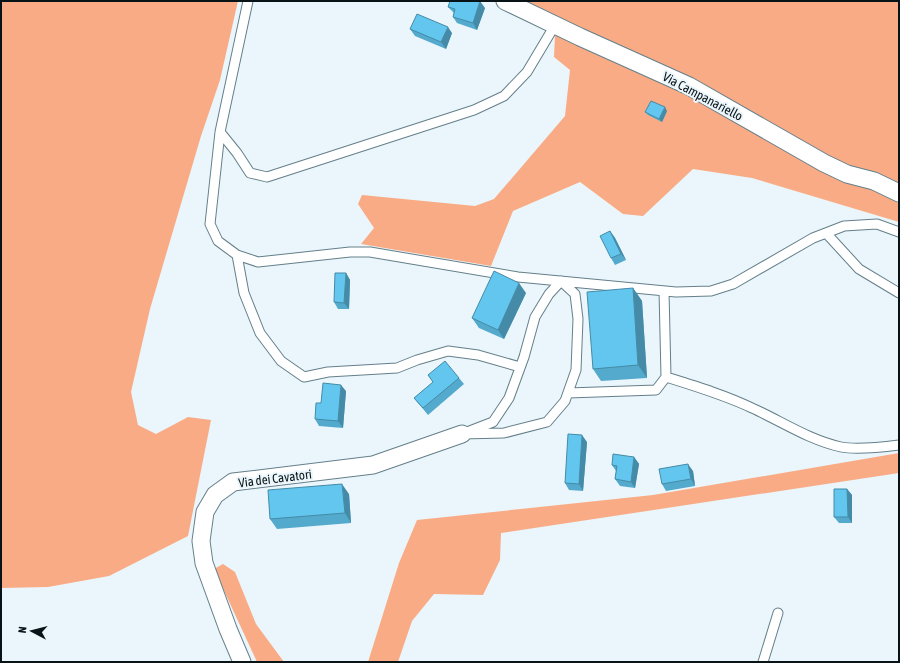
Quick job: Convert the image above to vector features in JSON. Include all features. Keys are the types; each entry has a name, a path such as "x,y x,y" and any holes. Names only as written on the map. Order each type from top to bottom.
{"street":[{"name":"Via Campanariello","path":"505,1 689,86 824,163 847,174 874,181 899,193"},
{"name":"Via dei Cavatori","path":"242,662 228,629 204,563 201,542 205,512 215,495 233,482 373,465 462,434"}],"lane":[{"path":"248,1 220,132 210,224 218,241 237,255 258,262 350,252 370,252 518,277 676,292 711,291 733,284 812,238 844,226 877,224 899,232"},
{"path":"220,132 237,153 250,173 267,177 474,110 504,96 527,72 555,25"},
{"path":"826,233 860,269 899,293"},
{"path":"237,255 244,293 260,333 281,361 304,377 328,372 397,368 448,351 478,355 520,367"},
{"path":"462,434 493,422 509,398 535,317 549,294 561,281"},
{"path":"462,434 504,433 547,422 565,401 576,370 578,319 575,294 561,281"},
{"path":"568,393 656,390 666,377 664,291"},
{"path":"666,377 751,407 814,439 842,447 878,448 899,445"},
{"path":"763,662 778,613"}],"shaded area":[{"path":"1,1 238,1 220,80 201,136 150,309 131,392 138,425 156,434 188,417 211,420 188,536 109,576 48,587 1,588"},
{"path":"517,1 899,1 899,183 874,173 847,167"},
{"path":"555,35 685,91 899,203 899,222 752,178 693,169 643,216 623,214 580,182 513,211 491,266 361,244 374,228 358,204 362,195 475,206 494,199 565,116 570,70 554,57"},
{"path":"899,453 899,473 501,533 500,560 483,595 434,594 412,621 398,662 368,662 399,563 417,520 653,495"},
{"path":"223,564 235,572 256,624 284,662 257,662 214,569"}],"building":[{"path":"450,1 480,1 473,23 453,17 455,9 448,7"},
{"path":"417,14 448,27 441,42 410,29"},
{"path":"651,101 665,107 659,119 645,112"},
{"path":"610,231 621,254 611,258 600,236"},
{"path":"494,271 519,283 498,330 472,318"},
{"path":"335,273 346,273 344,303 334,302"},
{"path":"633,288 638,365 593,369 587,292"},
{"path":"445,361 459,378 423,408 414,398 433,382 428,375"},
{"path":"323,383 341,385 338,421 315,419 316,403 321,403"},
{"path":"568,434 582,435 579,484 565,483"},
{"path":"613,454 634,457 631,482 615,479 617,466 612,465"},
{"path":"688,464 691,479 662,484 659,469"},
{"path":"342,484 345,513 270,519 268,490"},
{"path":"834,489 847,489 848,517 834,517"}]}
